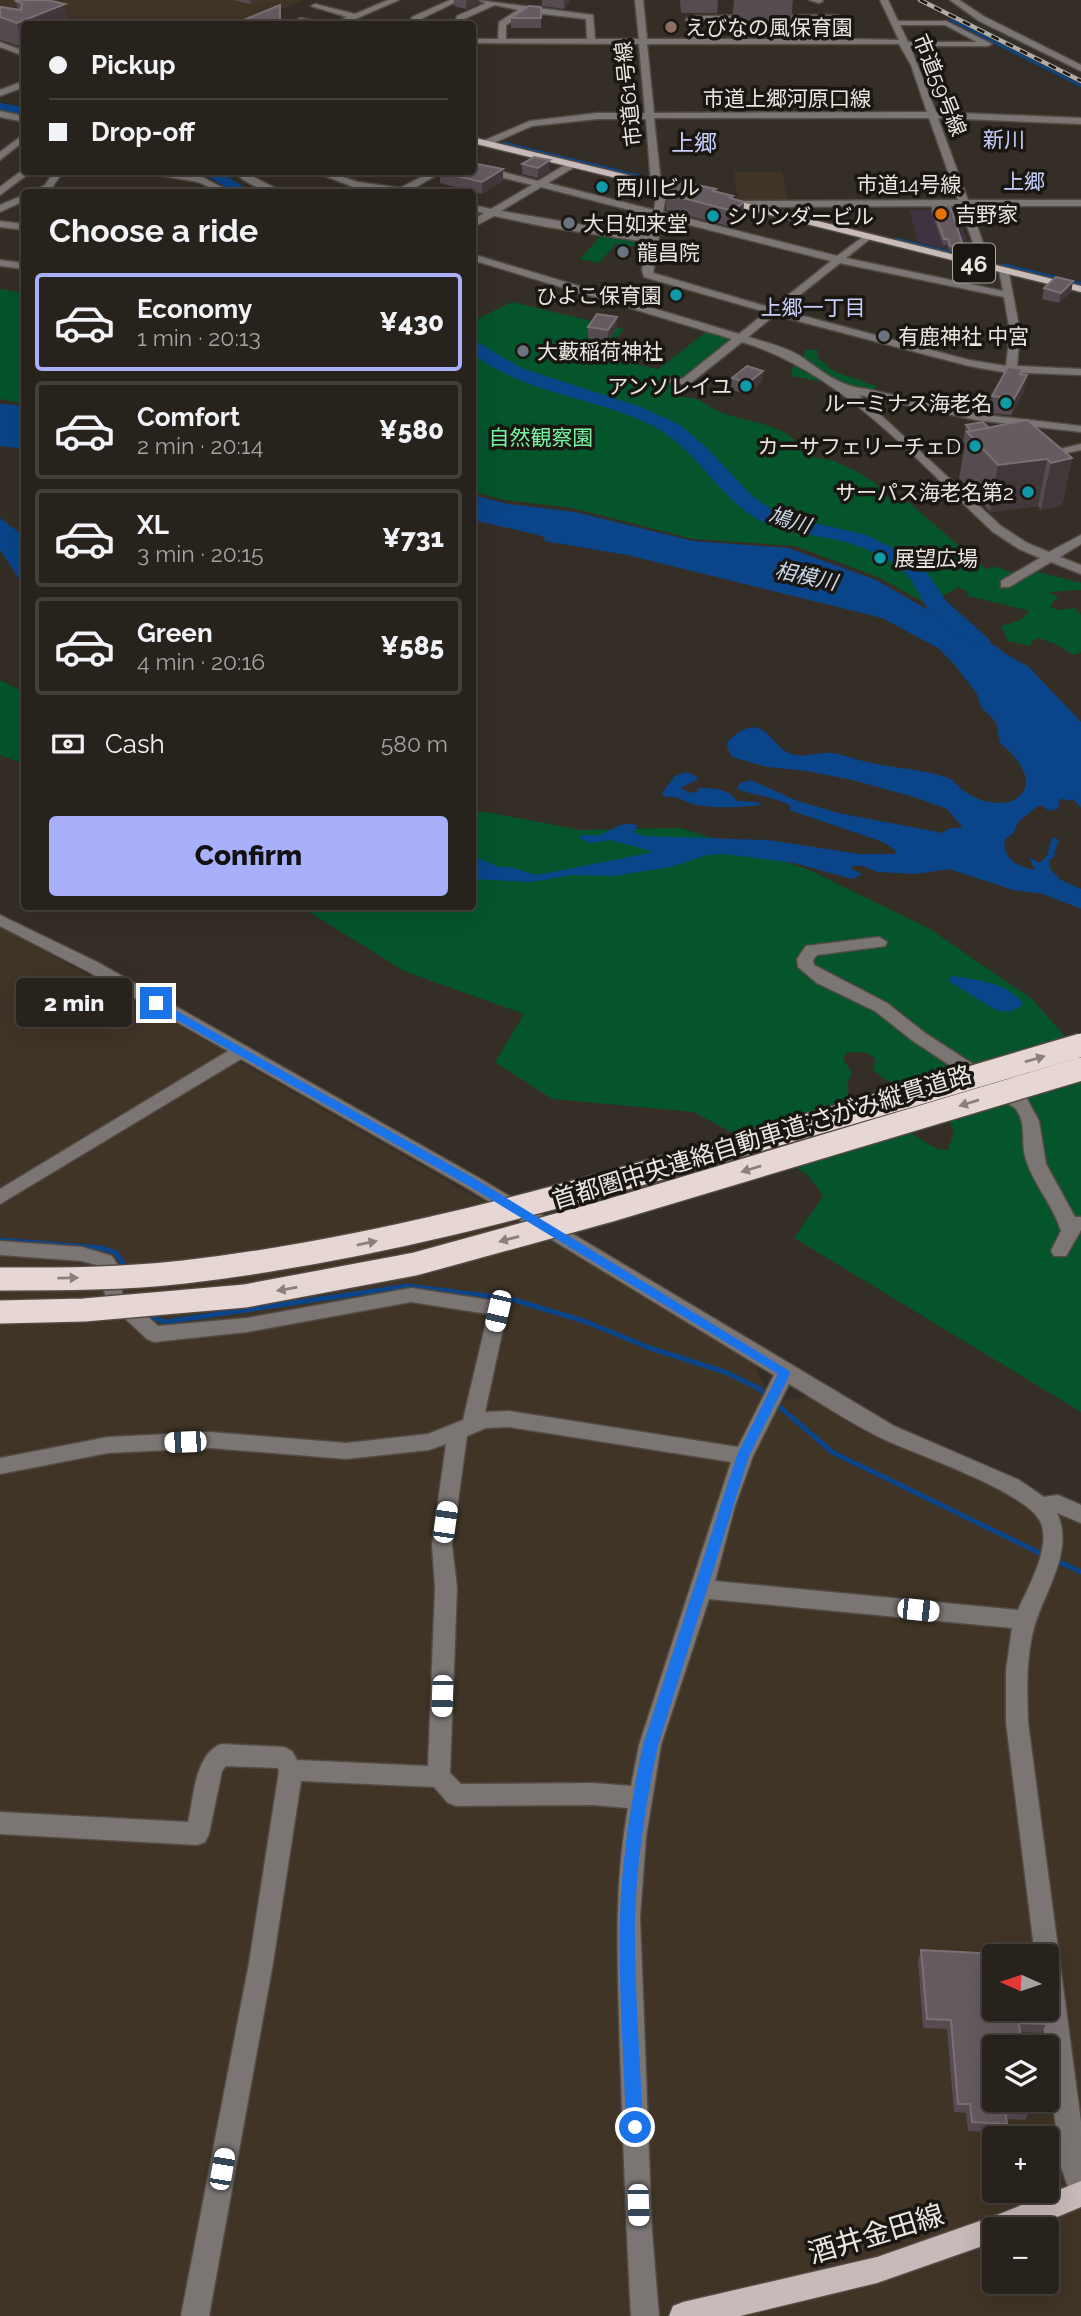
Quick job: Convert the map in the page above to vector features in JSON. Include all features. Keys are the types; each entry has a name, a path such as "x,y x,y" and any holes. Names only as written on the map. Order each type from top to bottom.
{"highway":[{"name":"首都圏中央連絡自動車道;さがみ縦貫道路","path":"0,1279 84,1278 162,1272 320,1252 403,1236 596,1188 1081,1045"},
{"name":"首都圏中央連絡自動車道;さがみ縦貫道路","path":"0,1312 84,1310 245,1296 415,1264 608,1212 1081,1069"}],"main road":[{"name":"46","path":"476,141 1081,289"},
{"name":"酒井金田線","path":"683,2316 877,2270 997,2228 1079,2179"}],"street":[{"path":"371,0 391,2"},
{"path":"415,21 456,0"},
{"path":"481,0 556,17 590,17 591,41"},
{"name":"市道61号線","path":"639,0 648,116 659,185 658,214 647,270 649,275 773,310"},
{"name":"市道59号線","path":"884,0 915,65 966,203 984,257 983,265"},
{"path":"954,0 990,23 1081,68"},
{"path":"315,6 359,21 391,2"},
{"path":"459,21 460,18 493,3"},
{"path":"502,41 502,24 525,9"},
{"path":"694,41 690,19 694,18 825,17 842,19 849,42"},
{"path":"300,20 305,21"},
{"path":"476,41 546,37 643,42 988,44 946,23 894,23"},
{"path":"0,44 21,53"},
{"path":"0,93 21,85"},
{"name":"市道上郷河原口線","path":"486,143 522,127 550,120 648,116 933,115 1081,121"},
{"path":"2,116 21,119"},
{"path":"0,159 21,140"},
{"path":"0,159 21,163"},
{"path":"476,223 573,164"},
{"path":"476,168 839,260 1008,295"},
{"path":"0,192 21,175"},
{"path":"44,189 56,175"},
{"path":"172,175 200,178 220,189"},
{"path":"243,175 271,189"},
{"path":"328,175 356,185 383,189"},
{"path":"408,189 432,175"},
{"path":"0,209 21,199"},
{"name":"市道14号線","path":"737,204 1081,203"},
{"path":"476,209 547,224 654,240"},
{"path":"0,224 21,227"},
{"path":"672,380 684,383 867,237"},
{"path":"476,258 794,357 814,373 848,391 945,474 997,529 1023,546 1081,570"},
{"path":"0,263 21,266"},
{"path":"1004,270 1014,332 1011,369"},
{"path":"773,310 969,363 1011,369 1081,372"},
{"path":"848,391 867,392 976,417 1081,429"},
{"path":"1027,458 1081,447"},
{"path":"1005,584 1081,539"},
{"path":"0,920 93,967 473,1183 777,1389 887,1432 1012,1486 1045,1511 1053,1532 1048,1556 1025,1620 1015,1672 1017,1722 1079,2179"},
{"path":"879,943 812,950 805,959 806,967 816,976 836,983 882,1008 910,1031 1027,1110 1033,1128 1030,1142 1034,1157 1045,1181 1076,1226 1060,1251"},
{"path":"0,1197 239,1052"},
{"path":"0,1248 82,1254 106,1261 110,1267 113,1296 153,1335 247,1325 411,1295 489,1306 498,1311 465,1429 442,1545 446,1588 439,1777"},
{"path":"645,2316 639,2231 628,1917 634,1837 650,1745 702,1589 725,1506 743,1455 777,1389"},
{"path":"0,1466 108,1445 210,1440 346,1451 429,1442 485,1420 509,1419 743,1455"},
{"path":"1040,1506 1058,1504 1081,1514"},
{"path":"702,1589 1025,1620"},
{"path":"0,1823 197,1834 212,1766 220,1755 284,1758 291,1770 261,1963 195,2316"},
{"path":"291,1770 439,1777 456,1795 594,1794 641,1798"}],"shaded area":[{"path":"0,0 304,0 254,21 46,21 0,9"},
{"path":"734,172 782,172 788,199 738,199"},
{"path":"909,210 946,210 958,214 972,255 918,242"},
{"path":"0,927 224,1050 222,1056 242,1063 554,1243 754,1364 763,1384 782,1402 810,1395 1052,1510 1081,1518 1081,2316 0,2316"}],"green space":[{"path":"602,234 643,240 638,247 616,244 599,263 580,259"},
{"path":"0,289 21,292 21,403 0,399"},
{"name":"自然観察園","path":"512,302 625,329 608,345 608,358 658,369 706,332 741,342 675,397 693,398 726,414 778,429 794,439 795,448 856,471 874,482 888,497 905,499 988,571 988,568 998,567 1022,577 1033,571 1081,583 1081,590 1048,592 1059,598 1052,602 1051,608 1074,608 1081,615 1081,652 1072,655 1060,646 1039,638 1033,640 1030,646 1008,641 1001,626 1020,620 1030,611 968,596 968,592 959,587 927,604 878,577 795,546 693,539 572,508 505,500 476,493 476,320"},
{"path":"805,350 818,350 818,358 833,371 876,386 872,395 864,400 822,382 791,376 793,366 803,361"},
{"path":"0,680 21,690 21,763 0,755"},
{"path":"487,812 580,830 681,828 807,869 930,929 1032,999 1081,1054 1081,1412 794,1238 823,1196 807,1174 694,1112 552,1099 495,1062 524,1014 404,971 306,910 476,910 476,813","holes":["847,1052 867,1053 876,1059 873,1071 949,1121 954,1133 948,1150 937,1149 848,1095 848,1081 852,1073 843,1059"]}],"water":[{"path":"0,404 21,406 21,449 0,446"},
{"name":"相模川","path":"476,496 508,504 575,512 693,541 788,548 876,580 925,608 960,620 1006,654 1029,667 1081,722 1081,808 1073,799 1067,801 1060,798 1058,809 1049,811 1041,805 1038,806 1017,823 1014,833 1005,839 1004,846 1012,860 1035,870 1029,857 1039,863 1047,856 1052,837 1059,840 1055,856 1049,860 1050,869 1061,880 1081,889 1081,909 1043,894 1013,890 949,869 916,874 877,872 863,866 852,866 852,869 862,874 852,879 794,863 725,854 707,855 671,867 613,876 571,875 532,882 476,879 476,857 499,867 510,867 537,875 654,852 611,840 590,843 579,838 582,835 599,835 628,824 638,826 633,832 645,836 767,840 860,854 895,854 896,851 883,842 789,810 791,806 778,800 737,789 740,783 751,780 795,800 838,813 943,833 949,828 963,828 947,809 914,797 852,780 767,767 732,757 727,747 728,741 751,727 766,733 786,752 795,755 836,754 938,775 950,779 970,795 994,803 1018,798 1026,786 1020,765 1000,743 996,722 981,707 977,694 953,663 938,648 882,618 627,555 544,541 545,538 476,521"},
{"path":"0,518 21,534 21,582 0,550"},
{"path":"686,772 698,779 681,788 690,793 699,791 697,788 714,789 729,793 737,801 758,802 761,805 714,807 665,797 662,793 675,776"},
{"path":"953,976 999,986 1015,995 1022,1002 1022,1006 1009,1012 996,1010 950,982 949,978"}],"building":[{"path":"47,0 65,4 17,23 0,17 0,7 21,10 22,3 16,1"},
{"path":"280,5 280,21 241,21"},
{"path":"529,6 541,7 541,18 511,18"},
{"path":"534,157 550,160 538,168 522,164"},
{"path":"476,164 503,169 482,182 453,175 476,175"},
{"path":"674,180 716,189 713,191 744,202 733,211 667,194 669,184"},
{"path":"932,206 950,206 964,249 950,246 948,239 944,239"},
{"path":"1056,277 1073,281 1061,293 1044,288"},
{"path":"597,314 617,317 608,330 588,327"},
{"path":"747,366 763,371 748,383 732,378"},
{"path":"1008,367 1022,369 1020,374 1027,375 1014,399 992,396"},
{"path":"1027,420 1072,458 1051,463 1047,459 998,465 967,432"},
{"path":"983,422 989,428 971,431 966,425"},
{"path":"921,1950 982,1953 982,2021 1046,2021 1046,2024 1019,2023 1020,2035 982,2035 982,2112 1005,2112 1007,2124 972,2122 970,2104 958,2104 951,2020 927,2019"}],"waterway":[{"path":"951,20 1081,86"},
{"name":"鳩川","path":"0,107 21,110"},
{"path":"505,143 648,178"},
{"name":"鳩川","path":"214,175 239,189"},
{"path":"726,198 737,200"},
{"path":"897,239 970,257"},
{"path":"1008,266 1003,265 1081,284"},
{"name":"鳩川","path":"476,347 492,360 537,382 634,411 674,429 700,452 745,501 768,516 786,523 858,539 903,560 915,571 938,606 979,640"},
{"path":"0,1240 102,1248 116,1253 127,1269"},
{"path":"144,1314 165,1322 408,1286 511,1299 584,1321 650,1348 725,1372 758,1388 832,1452 1046,1556"},
{"path":"1055,1560 1081,1572"}],"railway":[{"path":"920,0 1081,81"}],"place":[{"name":"えびなの風保育園","path":"671,27"},
{"name":"西川ビル","path":"602,187"},
{"name":"吉野家","path":"941,214"},
{"name":"シリンダービル","path":"713,216"},
{"name":"大日如来堂","path":"569,223"},
{"name":"龍昌院","path":"623,252"},
{"name":"ひよこ保育園","path":"676,295"},
{"name":"有鹿神社 中宮","path":"884,336"},
{"name":"大藪稲荷神社","path":"523,351"},
{"name":"アンソレイユ","path":"746,386"},
{"name":"ルーミナス海老名","path":"1006,403"},
{"name":"カーサフェリーチェD","path":"975,446"},
{"name":"サーパス海老名第2","path":"1028,492"},
{"name":"展望広場","path":"880,558"}],"district":[{"name":"新川","path":"1004,139"},
{"name":"上郷","path":"694,142"},
{"name":"上郷","path":"1024,181"},
{"name":"上郷一丁目","path":"813,307"}],"route":[{"path":"156,1003 473,1183 785,1372 743,1455 650,1745 634,1837 628,1917 635,2127"}]}
